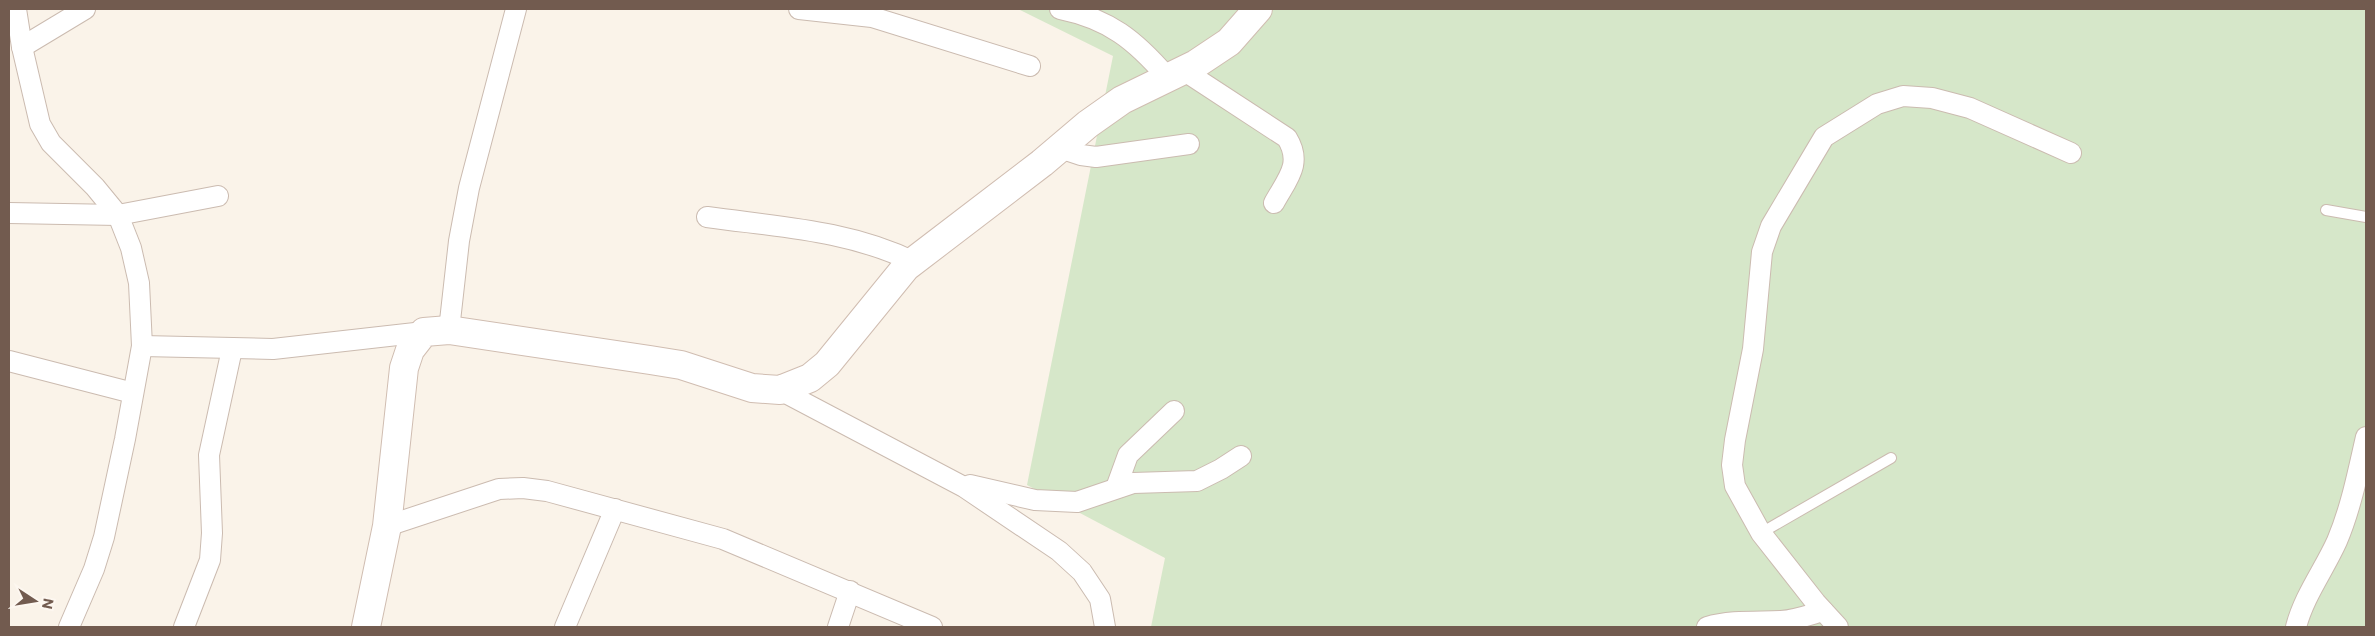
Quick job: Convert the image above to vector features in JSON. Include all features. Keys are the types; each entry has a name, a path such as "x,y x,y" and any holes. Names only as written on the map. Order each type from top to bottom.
{"street":[{"path":"16,9 22,47 40,124 50,143 95,187 118,215 131,248 139,283 142,346 104,537 94,569 69,627"},
{"path":"22,47 85,9"},
{"path":"366,627 387,526 404,368 410,350 436,331 459,242 467,198 516,9"},
{"path":"798,9 872,17 1030,66"},
{"path":"1060,9 1093,17 1127,36 1146,53 1175,74 1287,138 1294,150 1294,167 1274,203"},
{"path":"780,390 810,378 827,364 906,267 1060,148 1088,124 1122,100 1196,64 1229,42 1258,9"},
{"path":"1838,627 1761,533 1735,486 1732,466 1753,349 1762,252 1771,226 1824,137 1877,104 1903,96 1932,98 1970,108 2071,153"},
{"path":"1060,148 1096,157 1189,144"},
{"path":"9,213 118,215 218,196"},
{"path":"707,217 844,236 887,249 914,262"},
{"path":"142,346 273,349 436,331 673,364 752,388 780,390 956,482 1059,551 1082,572 1100,599 1105,627"},
{"path":"184,627 210,560 212,533 209,455 232,349"},
{"path":"9,361 133,394"},
{"path":"1116,488 1128,455 1174,411"},
{"path":"2296,627 2301,608 2324,569 2346,517 2366,438"},
{"path":"956,482 1053,502 1076,502 1116,488 1148,482 1197,481 1241,456"},
{"path":"387,526 499,489 523,488 547,491 723,539 932,627"},
{"path":"565,627 615,509"},
{"path":"838,627 850,591"},
{"path":"1707,627 1754,620 1788,620 1823,611"}],"lane":[{"path":"2326,210 2366,217"},
{"path":"1761,533 1891,458"}],"green space":[{"path":"1018,9 2366,9 2366,627 1151,627 1165,558 1027,485 1113,56"}]}
